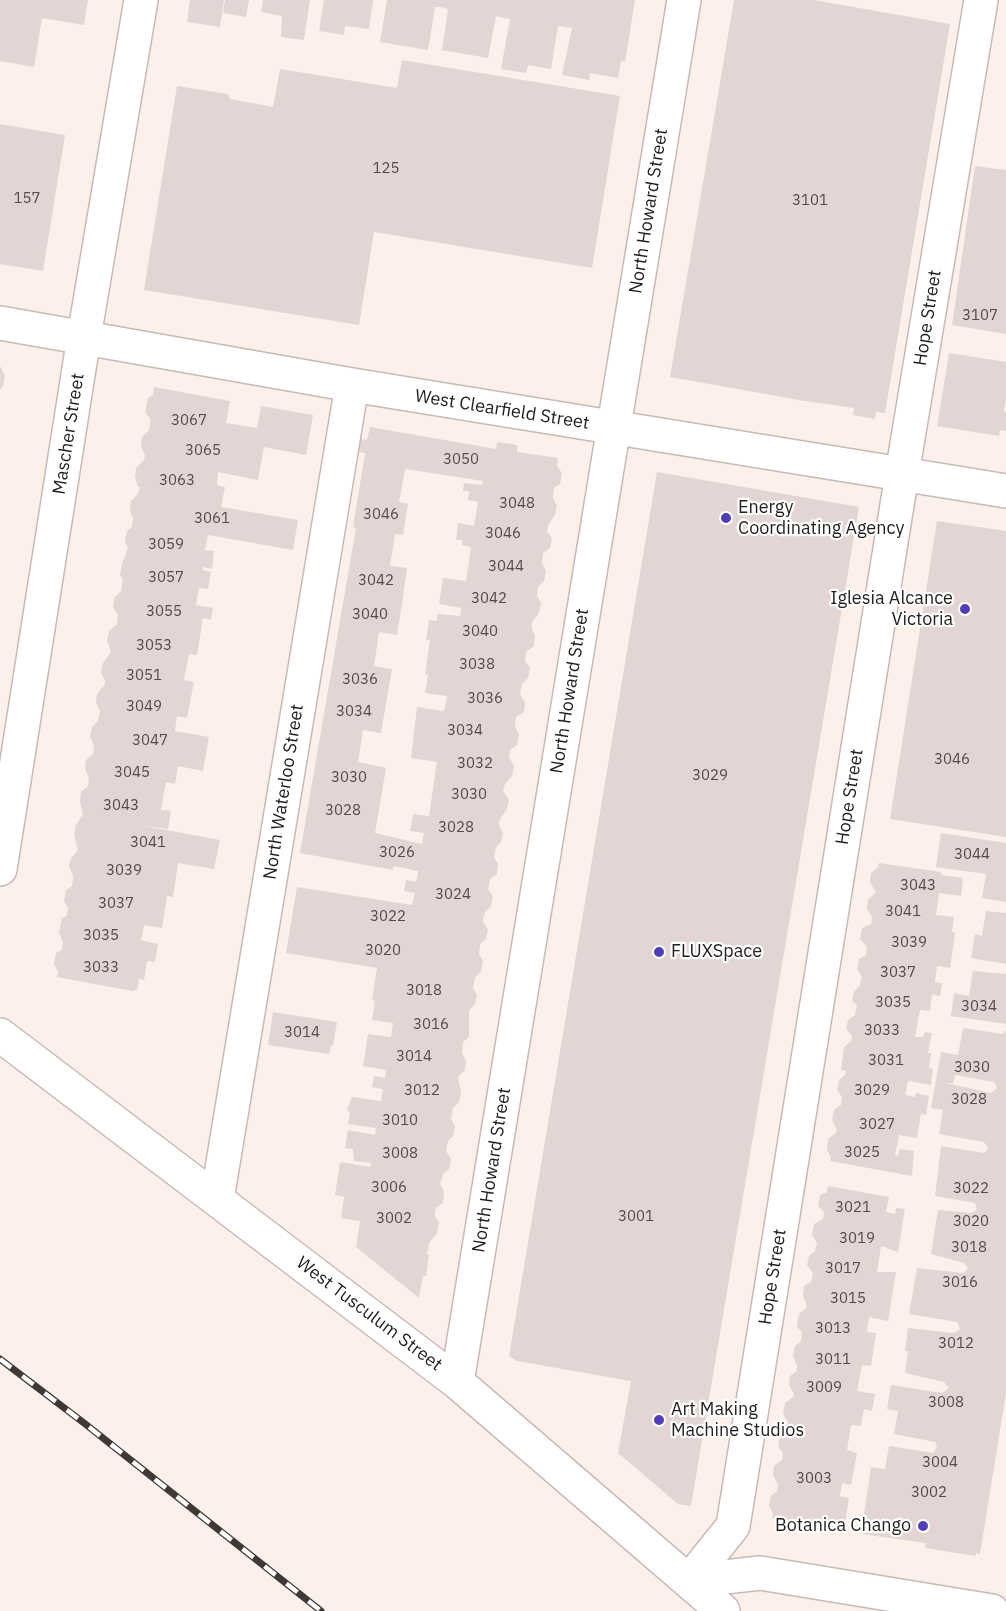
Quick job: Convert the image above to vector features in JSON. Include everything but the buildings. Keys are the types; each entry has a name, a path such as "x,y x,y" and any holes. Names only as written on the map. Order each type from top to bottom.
{"street":[{"name":"Mascher Street","path":"0,869 84,337 141,0"},
{"name":"North Howard Street","path":"457,1382 684,0"},
{"name":"Hope Street","path":"689,1581 733,1526 902,474 981,0"},
{"name":"West Clearfield Street","path":"0,323 352,385 1006,491"},
{"name":"North Waterloo Street","path":"217,1199 352,385"},
{"name":"West Tusculum Street","path":"0,1035 457,1382 723,1611"},
{"path":"689,1581 760,1573 992,1611"}],"railway":[{"path":"0,1359 321,1611"}],"place":[{"name":"Energy Coordinating Agency","path":"726,518"},
{"name":"Iglesia Alcance Victoria","path":"965,609"},
{"name":"FLUXSpace","path":"659,952"},
{"name":"Art Making Machine Studios","path":"659,1420"},
{"name":"Botanica Chango","path":"923,1526"}]}
